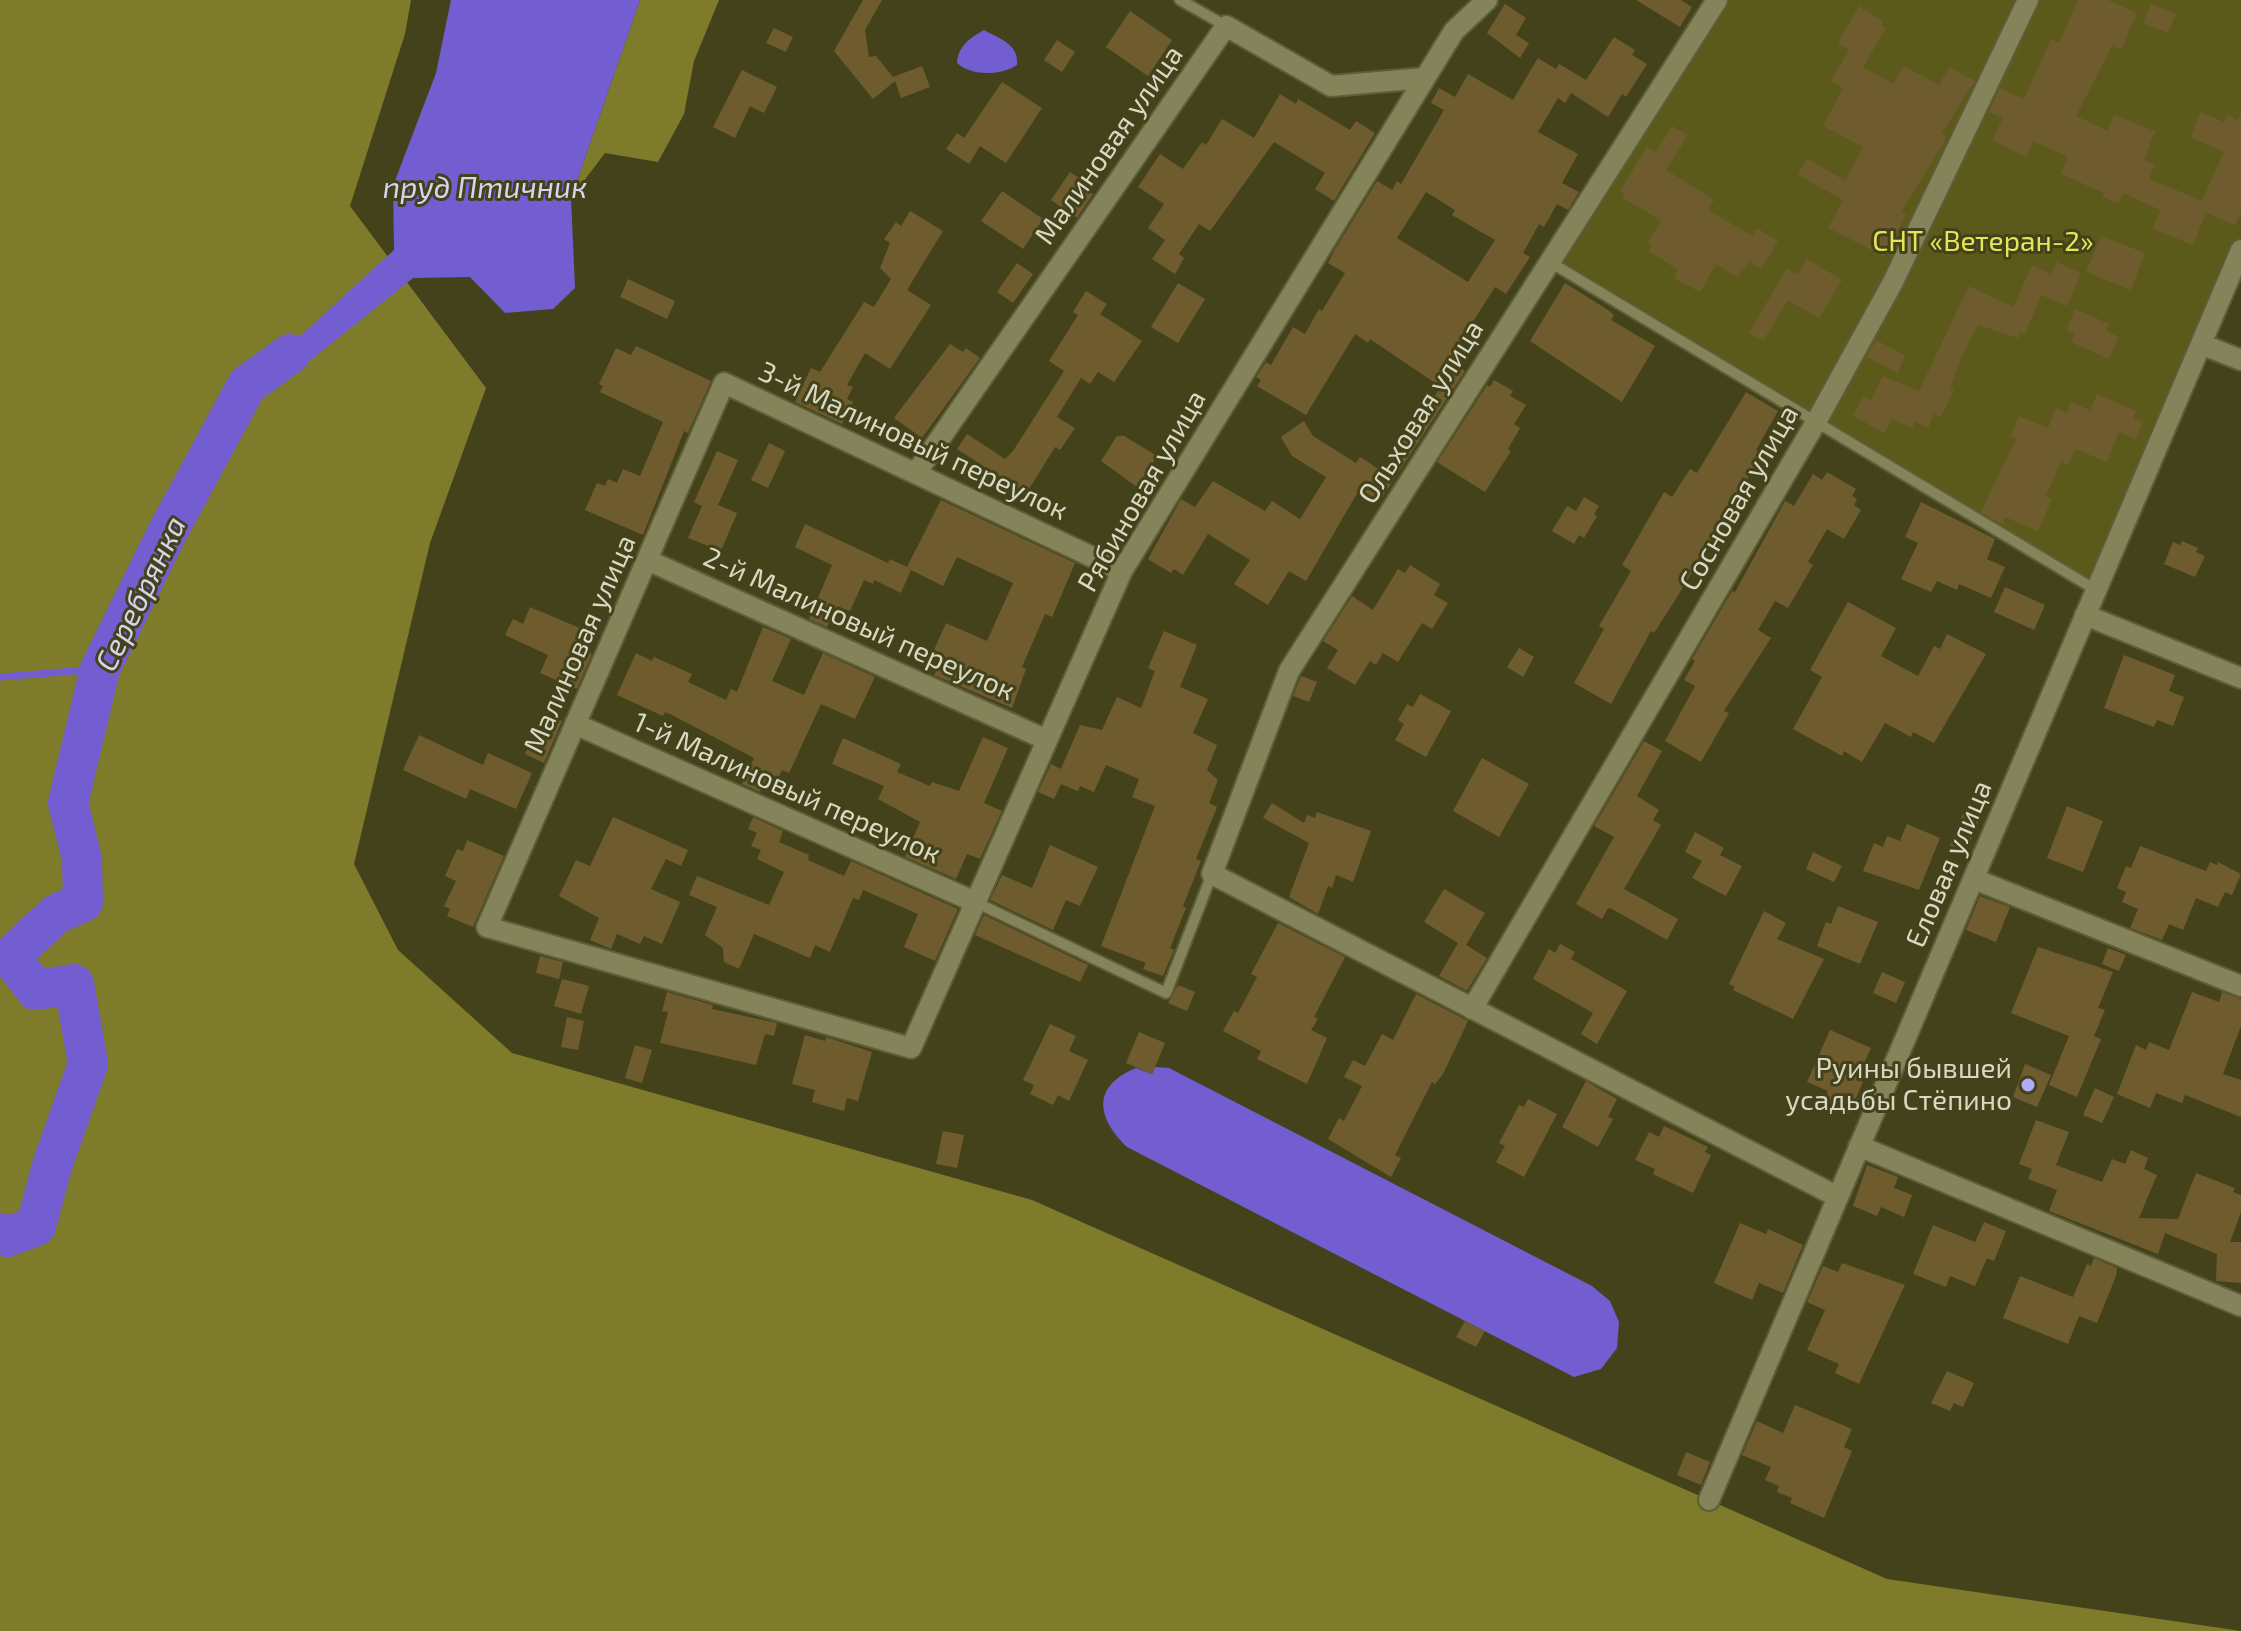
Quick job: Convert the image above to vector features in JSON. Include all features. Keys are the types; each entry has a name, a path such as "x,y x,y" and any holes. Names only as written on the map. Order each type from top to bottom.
{"street":[{"name":"Рябиновая улица","path":"911,1048 1122,571 1454,31 1487,0"},
{"name":"Ольховая улица","path":"1212,874 1289,671 1717,0"},
{"name":"Сосновая улица","path":"1472,1009 1816,422 1893,282 2028,0"},
{"path":"1226,26 1331,86 1425,78"},
{"name":"Малиновая улица","path":"916,473 1226,26"},
{"name":"Еловая улица","path":"1709,1500 2241,250"},
{"path":"2201,344 2241,360"},
{"name":"Малиновая улица","path":"724,383 487,927 911,1048"},
{"name":"3-й Малиновый переулок","path":"724,383 1122,571"},
{"name":"2-й Малиновый переулок","path":"647,560 1047,740"},
{"path":"2085,615 2241,678"},
{"name":"1-й Малиновый переулок","path":"575,724 975,902"},
{"path":"1212,874 1838,1197"},
{"path":"1974,879 2241,986"},
{"path":"1859,1146 2241,1306"}],"lane":[{"path":"1180,0 1226,26"},
{"path":"1550,262 2096,590"},
{"path":"975,902 1166,993 1212,874"}],"green space":[{"name":"СНТ «Ветеран-2»","path":"1717,0 2241,0 2241,250 2096,590 1550,262"}],"shaded area":[{"path":"0,0 411,0 405,34 350,206 486,388 430,543 354,864 398,950 512,1053 1032,1200 1887,1579 2241,1631 0,1631"},
{"path":"640,0 719,0 694,61 684,114 658,162 605,153 571,198"}],"water":[{"name":"пруд Птичник","path":"451,0 640,0 571,198 575,288 553,309 505,313 470,277 413,278 307,363 247,385 394,250 393,186 436,73"},
{"path":"984,30 1012,47 1017,65 986,73 957,63 962,47"},
{"path":"1155,1067 1169,1068 1592,1286 1610,1301 1619,1322 1617,1348 1601,1369 1574,1377 1127,1147 1109,1125 1103,1103 1106,1093 1122,1075 1136,1068 1152,1074"}],"building":[{"path":"863,0 882,0 865,30 869,57 876,56 893,77 922,66 930,87 901,98 895,81 873,99 834,51"},
{"path":"1636,0 1681,0 1692,7 1680,27"},
{"path":"2078,0 2108,0 2137,13 2121,50 2112,46 2076,116 2108,131 2114,115 2155,131 2144,160 2155,164 2149,179 2202,201 2224,152 2190,137 2201,112 2224,122 2227,115 2238,120 2241,114 2241,212 2235,225 2206,213 2193,245 2153,229 2160,210 2123,193 2119,203 2102,197 2104,193 2061,174 2068,156 2033,142 2026,157 1992,140 2003,118 1989,112 2000,88 2024,99 2051,39 2059,43"},
{"path":"1505,4 1526,18 1516,35 1529,43 1520,58 1487,33"},
{"path":"2151,4 2176,14 2168,33 2143,23"},
{"path":"1859,6 1883,21 1881,25 1886,28 1863,67 1893,84 1904,66 1939,85 1949,67 1975,81 1942,133 1946,136 1943,144 1901,212 1906,214 1884,256 1828,228 1843,200 1798,175 1807,158 1845,181 1863,147 1823,126 1843,88 1831,81 1849,50 1838,43"},
{"path":"1130,11 1172,40 1148,76 1106,47"},
{"path":"774,28 793,37 786,52 766,43"},
{"path":"1614,37 1635,50 1632,55 1647,64 1626,97 1622,94 1608,117 1571,93 1565,103 1558,98 1538,132 1578,154 1562,183 1579,192 1568,210 1557,204 1544,227 1539,224 1523,253 1530,257 1506,294 1495,287 1448,361 1465,371 1379,502 1359,490 1306,581 1289,571 1268,605 1234,584 1250,560 1208,534 1183,575 1174,569 1171,573 1148,559 1181,499 1195,507 1213,481 1265,511 1272,501 1300,519 1326,477 1292,456 1281,437 1304,421 1313,436 1356,463 1360,457 1382,471 1441,387 1370,339 1368,343 1355,334 1306,415 1257,386 1261,380 1256,377 1266,362 1271,365 1293,327 1305,334 1319,309 1322,311 1345,273 1328,263 1335,249 1377,181 1392,190 1397,181 1401,184 1444,110 1431,103 1439,88 1455,97 1468,74 1513,100 1538,58 1556,69 1559,64 1586,80","holes":["1426,192 1455,210 1452,215 1495,240 1468,282 1397,238"]},
{"path":"1057,40 1075,52 1062,72 1044,60"},
{"path":"742,70 777,87 764,113 750,106 735,138 713,127"},
{"path":"1002,82 1042,108 1006,163 980,146 969,164 946,149 957,133 964,138"},
{"path":"1280,94 1296,104 1298,99 1350,130 1356,121 1375,133 1334,201 1315,189 1325,173 1274,142 1210,231 1199,224 1179,254 1184,258 1175,274 1152,259 1165,240 1148,228 1164,204 1138,187 1160,154 1183,169 1202,142 1206,145 1222,119 1254,138"},
{"path":"1672,126 1688,135 1666,170 1714,200 1708,210 1747,233 1753,235 1757,228 1778,241 1761,269 1750,262 1737,277 1716,264 1700,292 1674,278 1678,270 1649,251 1652,246 1647,243 1661,221 1622,197 1624,193 1620,191 1647,147 1656,152"},
{"path":"1070,172 1088,184 1085,189 1093,194 1077,218 1051,200"},
{"path":"1002,191 1043,219 1023,249 981,221"},
{"path":"910,211 943,231 907,290 931,305 890,369 865,353 847,385 853,387 847,399 853,402 842,424 795,402 811,368 820,372 864,302 874,307 891,279 880,268 890,243 884,239 896,222 901,226"},
{"path":"2101,236 2145,253 2131,290 2086,272"},
{"path":"1807,259 1842,280 1819,318 1788,300 1763,341 1749,333 1787,268 1798,274"},
{"path":"2056,262 2081,273 2067,306 2041,295 2025,334 2020,332 2018,338 1978,325 1961,359 1950,388 1954,390 1941,417 1934,414 1928,428 1915,422 1912,428 1892,419 1884,433 1853,416 1863,397 1871,400 1883,376 1919,391 1969,286 2013,307 2032,265 2051,274"},
{"path":"1017,263 1033,274 1013,303 997,292"},
{"path":"628,279 675,301 667,319 620,297"},
{"path":"1178,283 1205,299 1178,343 1151,327"},
{"path":"1565,283 1608,310 1614,315 1611,320 1655,346 1622,402 1530,341"},
{"path":"1086,291 1107,304 1100,314 1142,341 1114,382 1098,372 1090,384 1081,378 1057,417 1075,428 1060,450 1055,447 1026,494 957,449 967,434 1005,459 1013,451 1064,371 1049,361 1078,315 1073,312"},
{"path":"2075,309 2109,324 2106,331 2119,337 2109,359 2071,342 2074,334 2067,330"},
{"path":"1876,340 1905,355 1898,373 1867,357"},
{"path":"950,344 963,352 966,348 980,358 922,438 894,418"},
{"path":"636,346 711,381 688,433 684,431 643,535 585,510 597,483 605,486 608,479 617,483 623,469 640,476 663,422 600,392 603,386 599,384 616,348 631,355"},
{"path":"1494,380 1513,391 1510,396 1526,405 1514,424 1520,428 1508,449 1511,451 1485,492 1437,462 1487,385 1490,387"},
{"path":"1746,392 1778,411 1756,450 1762,454 1679,594 1654,633 1651,631 1611,704 1574,683 1604,629 1599,626 1631,571 1622,565 1664,492 1672,497 1690,469 1697,473"},
{"path":"2097,394 2136,411 2133,418 2143,422 2136,439 2119,432 2107,462 2075,449 2068,465 2061,462 2046,496 2052,499 2038,531 2005,517 2002,524 1981,512 2016,439 2010,436 2019,416 2048,428 2056,408 2067,413 2071,402 2090,410"},
{"path":"1117,436 1124,436 1157,456 1137,487 1101,461"},
{"path":"769,443 785,451 768,488 751,480"},
{"path":"717,451 738,460 718,505 737,513 721,551 688,538 702,506 694,502"},
{"path":"1827,472 1856,489 1852,496 1857,499 1854,505 1861,510 1844,539 1827,529 1808,562 1813,565 1788,608 1775,601 1758,630 1771,638 1724,711 1729,713 1701,762 1665,741 1695,686 1684,680 1695,661 1692,659 1732,591 1735,592 1785,501 1794,506 1813,474 1822,480"},
{"path":"1584,497 1599,506 1594,514 1597,516 1584,538 1579,535 1574,544 1552,531 1567,506 1576,511"},
{"path":"941,500 1075,563 1052,617 1045,614 1022,667 1026,669 1012,708 934,675 941,661 931,657 946,623 987,641 1013,583 957,557 943,586 911,570 901,593 874,580 873,584 864,580 850,611 837,606 827,627 809,619 832,565 795,547 805,524 888,563 890,559 907,567"},
{"path":"1921,502 1995,539 1987,559 2005,567 1991,598 1959,584 1957,590 1937,581 1931,592 1901,579 1918,543 1905,537"},
{"path":"2182,541 2198,548 2196,552 2205,556 2195,577 2164,564 2173,542 2180,545"},
{"path":"1410,565 1440,584 1434,595 1448,603 1432,629 1422,623 1398,662 1383,653 1376,665 1370,661 1355,685 1327,668 1338,650 1323,641 1352,596 1373,610 1398,569 1405,573"},
{"path":"2005,587 2045,605 2034,630 1994,612"},
{"path":"1848,602 1896,628 1881,656 1918,676 1934,646 1940,649 1947,634 1986,654 1934,743 1913,732 1911,737 1885,723 1862,762 1844,751 1842,756 1793,729 1822,677 1810,670"},
{"path":"530,607 589,632 581,650 592,654 577,689 540,673 548,655 505,635 513,619 523,624"},
{"path":"763,627 791,639 772,681 804,695 823,653 875,677 855,719 821,704 789,773 782,770 778,778 769,774 760,792 742,784 754,758 670,714 665,712 663,716 617,695 636,653 652,661 654,657 692,674 688,682 726,700 731,689 737,692"},
{"path":"1164,631 1197,645 1180,687 1208,699 1193,733 1217,745 1207,770 1218,780 1209,803 1217,807 1196,859 1201,861 1183,906 1186,908 1170,948 1174,950 1163,976 1143,969 1146,963 1101,946 1155,806 1132,797 1139,779 1106,765 1094,792 1080,786 1078,791 1061,784 1054,799 1038,792 1051,764 1061,769 1080,725 1102,730 1117,697 1141,708 1155,671 1148,668"},
{"path":"1519,648 1534,657 1523,677 1507,667"},
{"path":"2124,655 2175,675 2169,691 2184,697 2173,726 2157,720 2154,727 2104,708"},
{"path":"1301,676 1317,682 1309,702 1293,696"},
{"path":"1420,694 1451,711 1426,757 1395,740 1404,724 1398,720 1407,704 1413,707"},
{"path":"543,713 562,721 544,763 525,754"},
{"path":"419,735 483,765 488,753 532,773 516,809 470,789 466,799 403,770"},
{"path":"983,737 1008,748 984,803 1002,811 980,859 967,854 956,879 905,857 920,822 878,799 884,786 832,764 843,738 901,764 897,772 930,786 932,782 959,791"},
{"path":"1644,741 1662,751 1637,796 1659,810 1653,820 1661,825 1624,889 1678,919 1667,940 1612,909 1608,908 1602,919 1576,904 1614,837 1594,826"},
{"path":"1482,758 1529,784 1499,837 1453,811"},
{"path":"1272,803 1304,823 1307,815 1315,818 1317,812 1371,831 1353,882 1336,875 1332,888 1328,886 1318,914 1289,897 1309,843 1263,818"},
{"path":"1966,806 1982,813 1966,852 1950,845"},
{"path":"2067,806 2103,821 2083,872 2047,858"},
{"path":"613,817 688,850 681,866 666,859 651,889 680,902 662,944 644,936 640,944 617,934 611,949 590,940 599,918 559,896 576,860 590,866"},
{"path":"753,817 783,831 779,842 809,855 808,860 844,876 851,861 958,909 935,961 904,947 918,914 863,890 859,900 853,898 830,952 815,945 810,958 754,934 739,969 724,962 723,948 705,935 717,907 689,895 697,876 769,905 784,872 757,859 761,850 751,846 757,833 748,829"},
{"path":"1907,824 1940,838 1919,890 1863,871 1874,843 1883,847 1887,836 1900,841"},
{"path":"1695,832 1724,848 1720,855 1742,866 1726,896 1692,878 1702,861 1685,852"},
{"path":"467,840 504,856 473,927 447,916 450,909 444,906 456,881 445,876 457,849 463,851"},
{"path":"1050,845 1098,867 1080,906 1066,900 1053,930 990,900 1002,875 1032,888"},
{"path":"2140,846 2206,871 2210,862 2217,865 2218,862 2241,874 2232,895 2225,892 2218,907 2196,898 2183,930 2169,924 2162,940 2130,928 2138,909 2122,902 2126,892 2117,888 2126,866 2131,868"},
{"path":"1813,852 1842,866 1834,882 1806,869"},
{"path":"1444,889 1485,913 1466,945 1487,958 1467,991 1439,976 1458,943 1424,922"},
{"path":"1980,896 2010,907 1996,942 1966,930"},
{"path":"1838,906 1878,922 1860,964 1817,946 1826,922 1831,924"},
{"path":"1764,911 1786,923 1777,939 1824,959 1793,1019 1733,990 1735,987 1729,984"},
{"path":"984,915 1088,965 1080,982 975,935"},
{"path":"1278,923 1345,957 1314,1017 1318,1019 1311,1030 1327,1038 1307,1084 1257,1059 1261,1051 1223,1031 1234,1011 1238,1013 1257,977 1251,974"},
{"path":"1560,944 1575,952 1571,959 1627,991 1597,1044 1581,1034 1593,1013 1533,979 1549,949 1555,953"},
{"path":"2038,947 2113,972 2098,1008 2105,1010 2094,1036 2101,1039 2077,1097 2049,1085 2069,1036 2011,1013"},
{"path":"2108,948 2126,955 2119,971 2102,964"},
{"path":"540,956 563,962 559,979 536,973"},
{"path":"1882,972 1905,982 1896,1003 1873,993"},
{"path":"562,979 589,986 581,1014 554,1006"},
{"path":"1178,985 1195,992 1187,1011 1168,1003"},
{"path":"667,992 713,1005 712,1009 777,1023 774,1036 765,1034 756,1065 660,1043 668,1012 662,1011"},
{"path":"2192,992 2219,1002 2222,992 2241,999 2241,1026 2223,1074 2241,1080 2241,1117 2185,1095 2182,1103 2156,1093 2150,1108 2117,1094 2136,1045 2146,1050 2149,1042 2169,1050"},
{"path":"1416,994 1468,1021 1443,1074 1435,1084 1432,1082 1395,1155 1401,1158 1391,1177 1328,1139 1339,1118 1344,1121 1362,1086 1344,1077 1353,1060 1365,1066 1382,1034 1393,1040"},
{"path":"567,1017 584,1021 578,1050 561,1047"},
{"path":"1050,1024 1076,1036 1069,1051 1088,1060 1069,1101 1058,1095 1053,1105 1030,1094 1034,1085 1023,1080"},
{"path":"1830,1030 1871,1048 1857,1079 1863,1082 1849,1114 1822,1103 1828,1091 1807,1082"},
{"path":"1139,1032 1165,1043 1152,1074 1126,1063"},
{"path":"805,1035 825,1041 826,1037 872,1052 858,1101 847,1098 844,1111 812,1102 815,1090 792,1084"},
{"path":"635,1045 652,1050 642,1083 625,1078"},
{"path":"2025,1064 2051,1075 2037,1107 2013,1097"},
{"path":"1586,1081 1617,1099 1608,1117 1613,1119 1598,1147 1562,1127"},
{"path":"2095,1088 2114,1097 2102,1123 2083,1115"},
{"path":"1528,1099 1557,1114 1524,1177 1496,1162 1505,1146 1499,1143 1519,1105 1524,1107"},
{"path":"2036,1120 2069,1132 2056,1165 2102,1182 2112,1159 2125,1164 2131,1150 2148,1158 2144,1169 2157,1175 2139,1218 2178,1219 2196,1173 2235,1188 2233,1192 2241,1195 2241,1212 2230,1242 2241,1242 2241,1283 2216,1281 2217,1254 2165,1233 2158,1254 2049,1211 2057,1190 2028,1179 2032,1169 2019,1164"},
{"path":"1664,1126 1708,1147 1705,1152 1711,1155 1693,1193 1653,1174 1655,1169 1635,1160 1649,1132 1659,1137"},
{"path":"943,1131 964,1135 957,1168 936,1164"},
{"path":"1867,1165 1898,1177 1894,1188 1912,1195 1904,1217 1881,1207 1877,1216 1853,1206"},
{"path":"1984,1222 2006,1231 1994,1261 1987,1258 1975,1286 1950,1276 1946,1287 1913,1274 1933,1225 1975,1242"},
{"path":"1740,1223 1766,1234 1768,1229 1803,1245 1783,1293 1759,1283 1752,1300 1714,1283"},
{"path":"2094,1258 2117,1268 2116,1276 2097,1323 2079,1316 2068,1344 2003,1318 2020,1276 2073,1297 2087,1264 2091,1266"},
{"path":"1842,1263 1905,1285 1859,1384 1835,1373 1839,1364 1807,1350 1825,1310 1807,1302 1823,1266 1838,1272"},
{"path":"1465,1321 1485,1331 1476,1347 1456,1337"},
{"path":"1947,1371 1974,1383 1963,1407 1954,1403 1950,1411 1931,1403"},
{"path":"1795,1405 1852,1429 1844,1447 1852,1451 1824,1518 1790,1503 1792,1498 1777,1492 1779,1486 1765,1480 1771,1467 1742,1455 1757,1421 1783,1433"},
{"path":"1686,1452 1710,1462 1701,1485 1677,1475"}],"waterway":[{"name":"Серебрянка","path":"0,1233 7,1237 36,1226 52,1166 88,1064 74,984 36,990 10,957 56,914 83,902 82,859 68,803 100,669 166,535 247,385 290,354"},
{"path":"0,677 100,669"}],"place":[{"name":"Руины бывшей усадьбы Стёпино","path":"2028,1085"}]}
